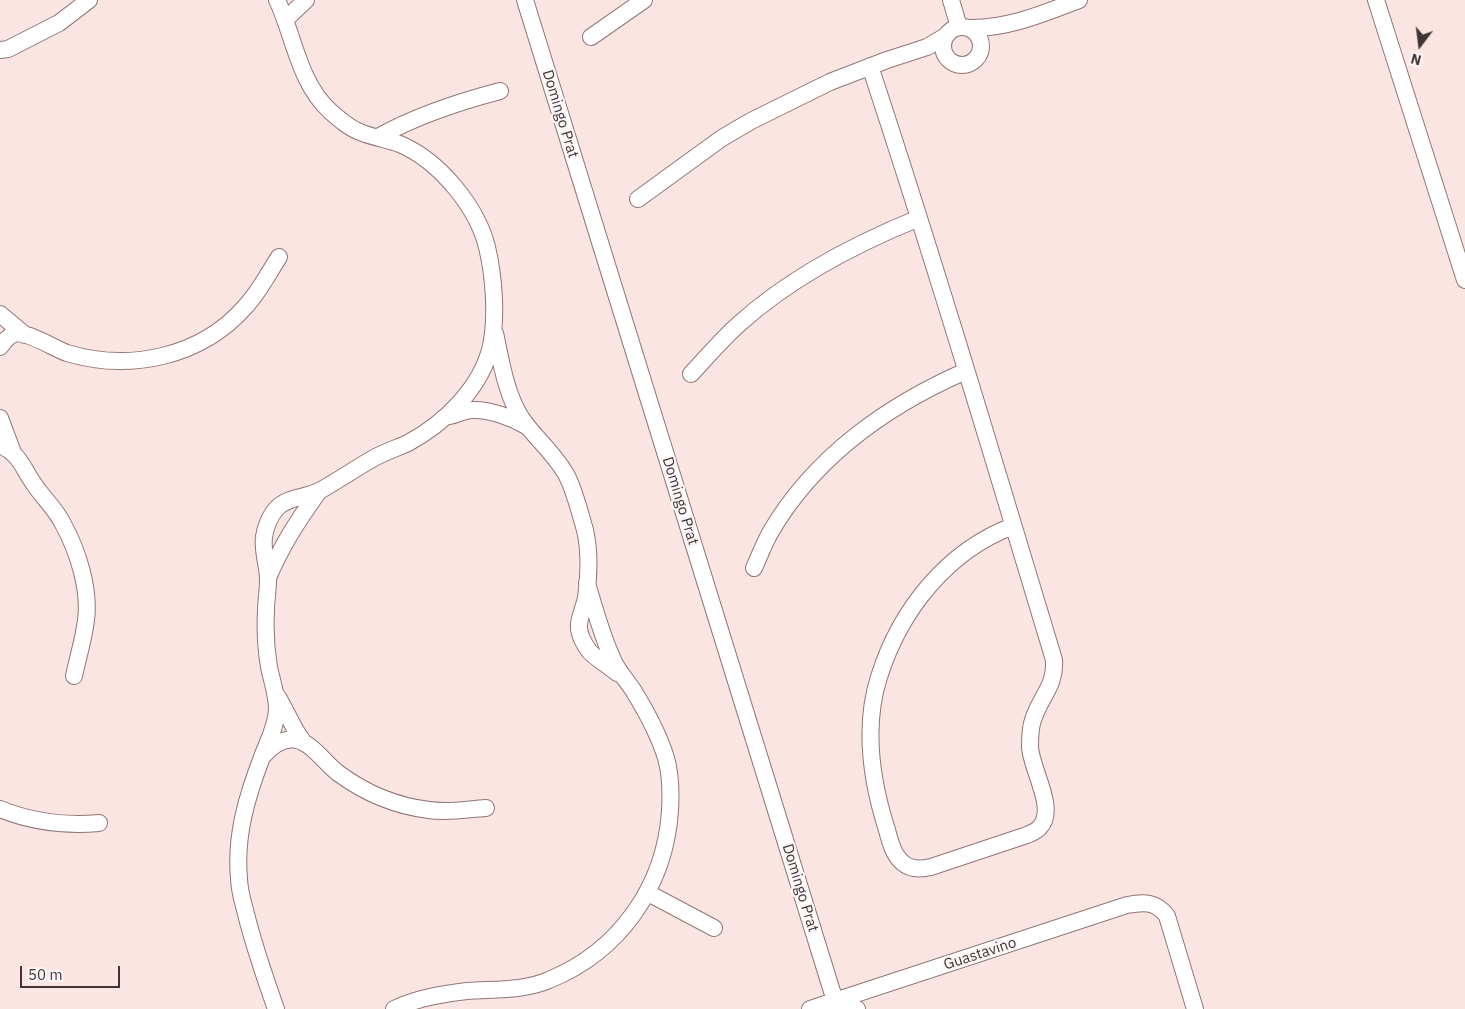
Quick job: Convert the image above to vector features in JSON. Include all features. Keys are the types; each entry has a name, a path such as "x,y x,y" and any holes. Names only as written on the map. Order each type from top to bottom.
{"street":[{"path":"3,52 59,23 89,0"},
{"path":"276,1009 251,933 239,880 238,836 262,756 273,730 277,710 276,693 269,668 267,640 268,578 263,539 267,524 275,509 289,500 319,491 377,456 410,442 446,417 462,401 481,371 490,346 493,322 493,284 486,244 477,219 447,178 432,163 406,146 361,132 343,122 328,109 313,92 277,0"},
{"path":"286,19 306,0"},
{"name":"Domingo Prat","path":"525,0 837,1005"},
{"path":"591,37 644,0"},
{"path":"951,0 958,30"},
{"path":"911,53 921,52 954,63 970,63 994,32 1005,26 1079,0"},
{"path":"1376,0 1465,280"},
{"path":"638,199 722,138 751,120 830,82 870,66 911,53 938,42 958,30 1005,26"},
{"path":"954,63 949,60 944,51 943,40 958,30 978,35 980,51"},
{"path":"870,66 919,218 1054,660 1055,668 1052,683 1033,721 1030,738 1032,760 1046,809 1044,821 1036,830 1027,835 932,867 923,869 911,868 903,864 896,857 880,808 874,778 871,725 879,678 886,657 907,615 921,595 966,550 997,532 1013,526"},
{"path":"378,136 457,103 500,91"},
{"path":"406,146 409,130 416,119"},
{"path":"691,374 738,324 786,288 848,250 886,231 919,218"},
{"path":"0,347 14,334 25,335 74,355 106,361 153,359 168,356 184,350 213,334 244,309 257,293 279,257"},
{"path":"0,314 25,335"},
{"path":"394,1009 421,999 444,994 528,986 548,981 580,965 596,954 625,927 648,893 660,865 669,831 670,781 667,760 649,718 628,682 590,652 584,644 579,624 586,600 589,562 585,532 567,476 522,418 512,396 505,377 493,322"},
{"path":"481,371 493,371 505,377"},
{"path":"754,568 770,534 784,512 820,468 836,453 882,415 934,386 966,371"},
{"path":"469,391 468,401 474,410"},
{"path":"494,414 503,410 512,396"},
{"path":"446,417 474,410 494,414 530,428"},
{"path":"0,418 6,447 63,523 81,572 87,598 86,619 74,676"},
{"path":"268,578 282,548 319,491"},
{"path":"285,503 295,509 301,516"},
{"path":"263,539 272,548 282,548"},
{"path":"276,693 304,743"},
{"path":"262,756 274,745 283,741 296,740 304,743 339,773 385,799 430,810 449,811 486,808"},
{"path":"0,809 14,815 62,825 99,823"},
{"path":"648,893 714,928"},
{"name":"Guastavino","path":"810,1009 837,1005 1127,905 1139,903 1151,904 1161,908 1167,916 1195,1009"},
{"path":"837,1005 857,1009"}]}
